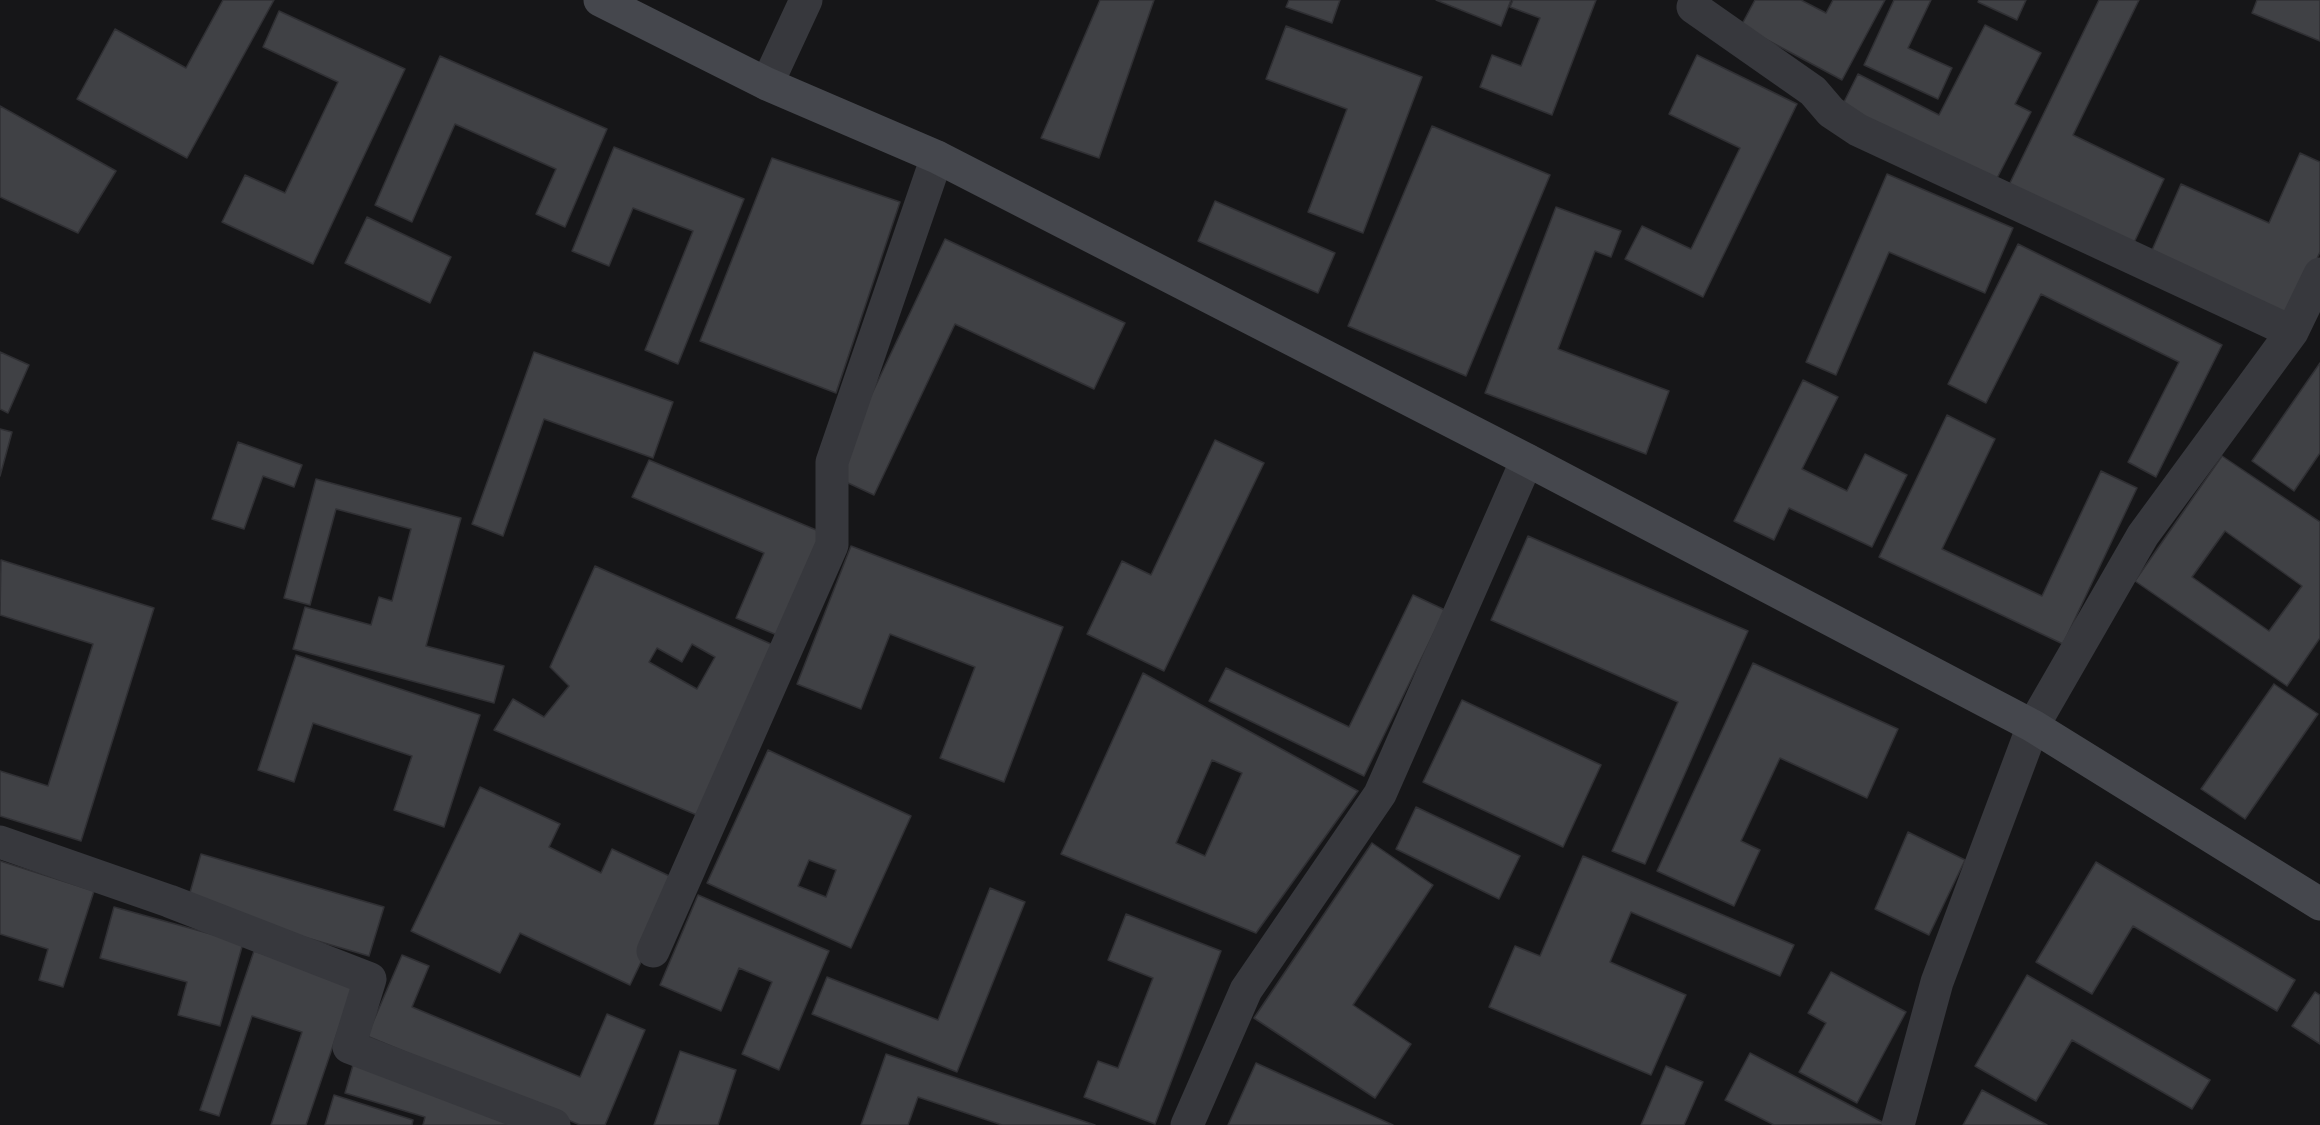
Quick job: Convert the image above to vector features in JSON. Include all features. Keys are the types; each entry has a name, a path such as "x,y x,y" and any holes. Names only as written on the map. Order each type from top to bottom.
{"main road":[{"path":"600,0 767,84 937,157 1527,460 2033,726 2320,904"}],"street":[{"path":"767,84 806,0"},
{"path":"1693,7 1813,91 1831,112 1858,130 2292,332"},
{"path":"653,951 832,545 832,462 937,157"},
{"path":"1898,1125 1937,982 2033,726 2143,535 2292,332 2320,274"},
{"path":"1186,1125 1246,990 1380,794 1527,460"},
{"path":"0,842 169,901 370,979 349,1047 554,1125"}],"building":[{"path":"223,0 274,0 187,158 77,99 115,29 186,68"},
{"path":"1100,0 1154,0 1099,158 1041,138"},
{"path":"1289,0 1340,0 1332,23 1286,7"},
{"path":"1436,0 1511,0 1501,26"},
{"path":"1513,0 1596,0 1552,115 1480,87 1492,55 1521,66 1540,18 1510,7"},
{"path":"1755,0 1801,0 1826,13 1833,0 1885,0 1842,80 1741,26"},
{"path":"1894,0 1931,0 1908,48 1952,68 1938,99 1864,65"},
{"path":"1979,0 2026,0 2017,20 1978,2"},
{"path":"2099,0 2139,0 2073,135 2164,179 2131,249 2007,189"},
{"path":"2257,0 2320,0 2320,41 2252,13"},
{"path":"279,11 405,69 313,264 222,222 245,175 285,193 338,82 263,47"},
{"path":"1985,25 2041,53 2015,104 2031,112 1994,184 1842,106 1858,74 1939,115"},
{"path":"1286,26 1422,77 1363,233 1308,212 1347,109 1266,79"},
{"path":"1697,55 1797,104 1703,297 1625,259 1642,226 1691,249 1740,148 1669,114"},
{"path":"440,56 607,129 565,227 536,214 556,169 455,124 412,222 375,205"},
{"path":"0,106 116,171 78,233 0,197"},
{"path":"1432,126 1550,175 1466,376 1348,326"},
{"path":"614,147 744,199 678,364 645,350 693,231 633,208 609,266 572,251"},
{"path":"2300,153 2320,162 2320,252 2289,320 2149,257 2181,184 2269,223"},
{"path":"772,158 900,202 836,393 700,341"},
{"path":"1887,174 2013,228 1985,293 1889,252 1836,375 1806,362"},
{"path":"1215,201 1335,253 1318,293 1198,241"},
{"path":"1556,207 1621,231 1611,257 1595,251 1558,349 1669,391 1646,454 1485,393"},
{"path":"367,217 451,257 430,303 345,263"},
{"path":"945,239 1125,323 1094,389 955,324 874,495 833,476"},
{"path":"2018,244 2222,345 2156,477 2128,462 2179,362 2041,294 1986,403 1948,384"},
{"path":"0,352 29,365 8,413 0,409"},
{"path":"534,352 673,402 653,458 544,419 503,536 472,524"},
{"path":"2320,363 2320,453 2294,491 2252,461"},
{"path":"1803,380 1838,397 1802,469 1847,491 1865,454 1907,475 1872,547 1789,508 1774,540 1734,521"},
{"path":"1947,415 1995,439 1942,549 2042,596 2101,471 2137,488 2063,644 1879,557"},
{"path":"0,429 12,432 0,476"},
{"path":"1215,440 1264,463 1164,671 1087,634 1122,561 1151,575"},
{"path":"238,442 302,465 294,487 263,476 244,529 212,519"},
{"path":"2222,456 2320,522 2320,638 2287,686 2135,581","holes":["2225,531 2302,586 2269,631 2192,577"]},
{"path":"649,460 821,532 777,635 736,618 764,553 632,497"},
{"path":"316,479 461,518 426,646 504,666 494,703 293,649 305,607 371,625 379,597 392,601 411,529 336,509 310,605 284,598"},
{"path":"1528,536 1748,631 1645,864 1612,851 1678,702 1491,620"},
{"path":"851,546 1063,627 1004,782 940,758 975,667 890,634 861,709 797,684"},
{"path":"1,560 154,608 81,841 0,816 0,771 48,786 93,644 0,615"},
{"path":"595,566 780,648 704,818 494,730 513,699 544,717 569,686 550,667","holes":["692,644 715,657 697,689 649,662 657,648 682,662"]},
{"path":"1413,595 1445,610 1364,776 1209,701 1226,668 1349,727"},
{"path":"296,655 480,715 444,827 394,810 412,756 313,723 294,782 258,770"},
{"path":"1753,663 1898,729 1867,798 1780,758 1741,841 1760,850 1734,906 1657,871"},
{"path":"1143,673 1358,791 1256,933 1061,854","holes":["1212,760 1242,773 1205,856 1176,843"]},
{"path":"2274,684 2318,714 2245,819 2201,789"},
{"path":"1462,700 1601,765 1563,847 1423,782"},
{"path":"768,750 911,816 851,948 707,883","holes":["809,860 836,870 826,897 798,886"]},
{"path":"480,787 560,824 549,847 601,873 612,849 680,881 630,985 520,933 500,973 411,931"},
{"path":"1416,807 1520,856 1499,899 1396,849"},
{"path":"1908,832 1965,860 1929,935 1875,909"},
{"path":"1372,843 1433,885 1353,1005 1411,1044 1375,1098 1254,1018"},
{"path":"201,854 384,907 369,956 187,903"},
{"path":"1583,856 1794,945 1780,976 1631,912 1610,962 1686,995 1651,1075 1489,1007 1515,946 1540,956"},
{"path":"0,861 94,891 63,987 39,980 48,949 0,934"},
{"path":"2096,862 2295,980 2277,1011 2133,926 2092,994 2036,962"},
{"path":"990,888 1025,902 957,1072 812,1014 827,977 938,1020"},
{"path":"698,895 829,951 779,1070 742,1054 772,982 739,968 721,1011 660,985"},
{"path":"114,907 243,943 220,1026 178,1015 187,982 100,958"},
{"path":"1126,914 1221,951 1155,1124 1084,1097 1098,1061 1118,1068 1153,978 1108,960"},
{"path":"254,951 354,984 306,1125 271,1125 302,1032 252,1016 219,1116 200,1110"},
{"path":"402,955 429,966 412,1007 580,1077 607,1014 645,1030 605,1125 580,1125 367,1036"},
{"path":"1831,972 1906,1012 1857,1103 1799,1072 1826,1023 1808,1013"},
{"path":"2027,975 2210,1080 2192,1109 2072,1040 2036,1101 1975,1066"},
{"path":"2315,992 2320,995 2320,1044 2292,1026"},
{"path":"680,1051 736,1070 718,1125 654,1125"},
{"path":"1750,1053 1886,1124 1774,1125 1725,1100"},
{"path":"886,1054 1095,1125 1002,1125 918,1097 908,1125 861,1125"},
{"path":"1256,1063 1393,1125 1228,1125"},
{"path":"353,1065 542,1125 423,1125 425,1117 345,1093"},
{"path":"1666,1066 1703,1082 1684,1125 1641,1125"},
{"path":"1982,1090 2047,1125 1963,1125"},
{"path":"334,1095 413,1120 412,1125 325,1125"}]}
